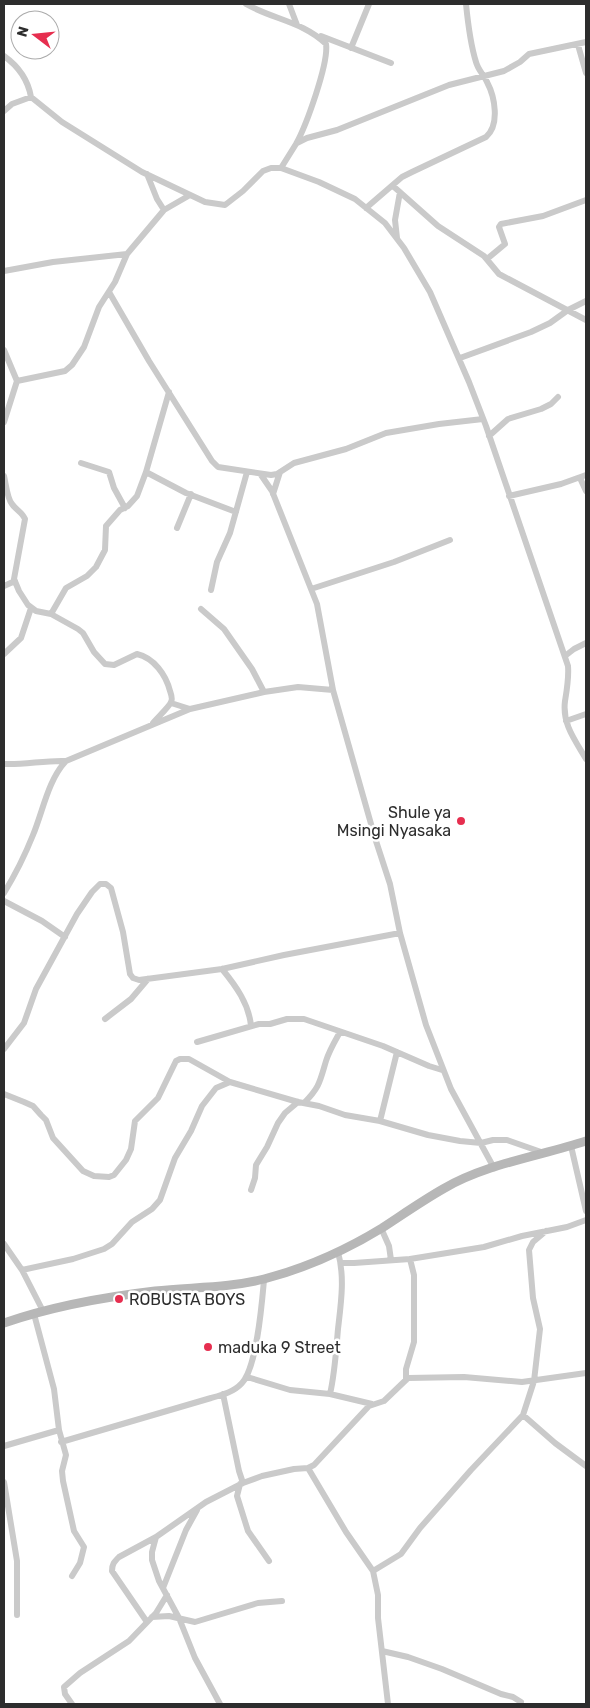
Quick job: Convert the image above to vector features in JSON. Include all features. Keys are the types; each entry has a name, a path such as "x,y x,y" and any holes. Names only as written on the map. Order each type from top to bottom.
{"main road":[{"path":"4,1323 84,1301 264,1280 338,1252 382,1228 442,1189 494,1168 586,1141"}],"street":[{"path":"246,4 317,35 391,63"},
{"path":"289,4 297,25"},
{"path":"351,48 369,4"},
{"path":"366,208 402,177 489,135 494,123 495,114 487,81 476,65 469,34 466,4"},
{"path":"281,168 297,143 314,100 326,60 326,44 317,35"},
{"path":"297,143 307,138 337,130 449,85 504,71 520,62 529,54 586,42"},
{"path":"578,45 586,73"},
{"path":"4,56 16,66 29,87 31,97 62,122 147,174 205,202 225,205 243,192 263,171 271,168 281,168 348,196 385,223 415,266 430,292 460,358 484,419 565,656 569,674 565,702 566,721 570,734 586,759"},
{"path":"4,111 12,104 31,97"},
{"path":"147,174 157,199 164,210"},
{"path":"393,186 430,220 487,258 493,268 508,280 586,320"},
{"path":"397,239 395,220 400,192"},
{"path":"17,381 65,370 72,365 84,347 99,307 115,282 127,254 164,210 190,195"},
{"path":"487,258 505,244 499,227 501,224 543,216 586,200"},
{"path":"4,271 53,262 127,254"},
{"path":"109,292 212,462 218,467 271,475 280,472 294,463 346,449 386,433 484,419"},
{"path":"460,358 531,332 586,301"},
{"path":"4,350 17,381 4,422"},
{"path":"51,614 66,588 81,580 96,567 105,550 106,526 120,510 125,508 137,496 146,472 169,392"},
{"path":"490,436 508,419 541,410 558,397"},
{"path":"80,463 109,472 114,488 125,508"},
{"path":"146,472 168,484 236,512"},
{"path":"211,590 217,562 226,545 248,472"},
{"path":"273,494 280,472"},
{"path":"261,474 273,494 318,604 333,690 390,884 400,933 424,1018 442,1070 494,1168"},
{"path":"4,476 10,501 12,505 22,512 25,519 15,567 15,581 19,591 31,608 51,614 83,633 94,652 105,664 114,665 137,654 145,657 159,670 168,680 172,698 171,703 152,724"},
{"path":"509,496 583,477 586,491"},
{"path":"177,528 191,494"},
{"path":"311,589 394,562 450,540"},
{"path":"4,586 15,581"},
{"path":"4,654 22,638 31,608"},
{"path":"201,609 224,629 252,668 264,692"},
{"path":"565,656 586,643"},
{"path":"4,764 66,761 190,708 264,692 298,688 333,690"},
{"path":"171,703 190,708"},
{"path":"566,721 586,714"},
{"path":"4,894 33,835 54,781 61,766 66,761"},
{"path":"4,1048 24,1023 36,989 77,914 100,884 106,884 111,888 130,974 133,978 139,980 222,970 284,955 400,933"},
{"path":"4,901 42,921 65,937"},
{"path":"222,970 232,981 245,1002 250,1013 251,1026"},
{"path":"105,1019 131,999 148,979"},
{"path":"197,1042 251,1026 296,1018 383,1046 442,1070"},
{"path":"251,1190 255,1178 256,1164 267,1147 278,1122 285,1113 301,1102 318,1086 326,1061 340,1032"},
{"path":"380,1121 398,1052"},
{"path":"4,1094 33,1106 46,1120 52,1138 83,1171 94,1176 109,1177 114,1175 126,1160 131,1149 135,1121 158,1098 176,1061 180,1059 188,1059 230,1082 354,1118 380,1121 428,1135 481,1143 493,1140 507,1140 546,1153"},
{"path":"22,1270 73,1259 104,1249 112,1244 132,1222 152,1209 160,1200 175,1158 202,1106 216,1088 230,1082"},
{"path":"571,1146 586,1211"},
{"path":"341,1263 410,1259 484,1247 586,1220"},
{"path":"382,1228 389,1246 391,1260"},
{"path":"373,1571 401,1554 420,1528 471,1470 523,1416 534,1381 539,1341 539,1322 533,1298 529,1250 533,1242 546,1232"},
{"path":"4,1244 22,1270 38,1313 54,1389 59,1430 66,1455 62,1471 63,1481 74,1531 84,1547 80,1563 72,1576"},
{"path":"330,1394 335,1366 342,1285 341,1263 338,1252"},
{"path":"406,1380 406,1369 414,1342 414,1276 410,1259"},
{"path":"62,1442 223,1394 236,1388 247,1377 258,1336 264,1280"},
{"path":"247,1377 290,1390 330,1394 372,1404 384,1401 410,1378 464,1377 507,1382 534,1381 586,1373"},
{"path":"223,1394 242,1483 237,1496 248,1531 269,1561"},
{"path":"147,1622 112,1571 114,1562 119,1557 156,1537 199,1507 242,1483 278,1472 308,1468 314,1465 372,1404"},
{"path":"523,1416 586,1466"},
{"path":"4,1446 59,1430"},
{"path":"308,1468 346,1532 373,1571 378,1595 378,1618 388,1704"},
{"path":"4,1482 17,1562 17,1615"},
{"path":"163,1588 186,1530 199,1507"},
{"path":"156,1537 152,1560 163,1588 179,1618 194,1658 220,1704"},
{"path":"72,1704 65,1694 64,1687 88,1668 129,1641 152,1617 167,1595"},
{"path":"152,1617 164,1615 189,1622 199,1621 258,1603 282,1602"},
{"path":"382,1652 408,1657 442,1669 501,1694 513,1697 521,1702"}],"place":[{"name":"Shule ya Msingi Nyasaka","path":"461,821"},
{"name":"ROBUSTA BOYS","path":"119,1299"},
{"name":"maduka 9 Street","path":"208,1347"}]}
